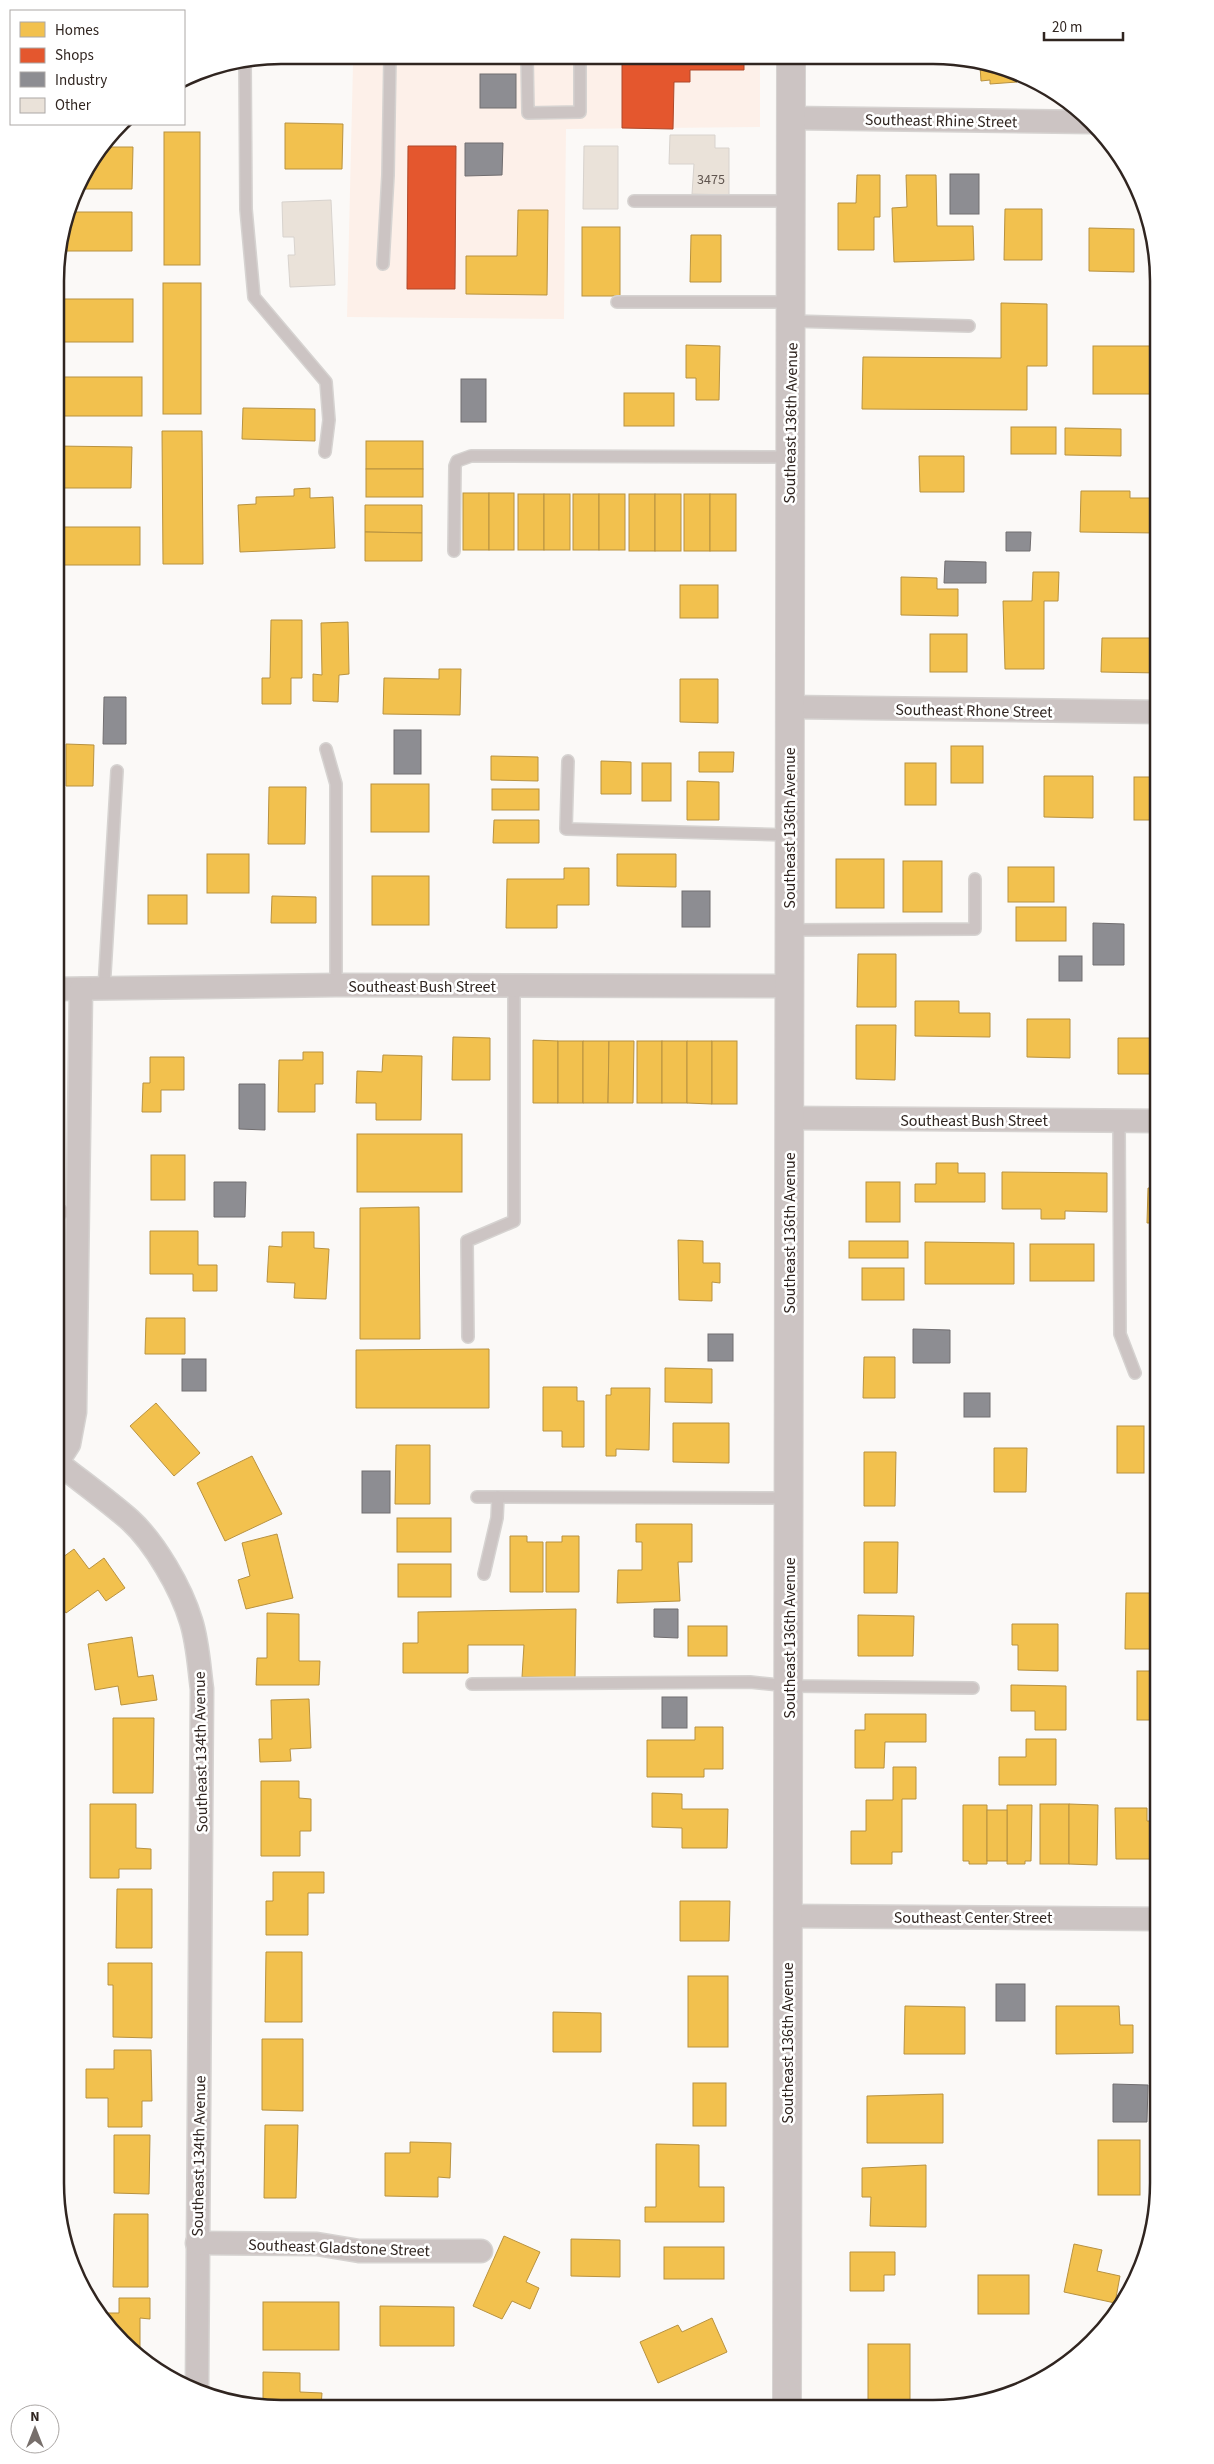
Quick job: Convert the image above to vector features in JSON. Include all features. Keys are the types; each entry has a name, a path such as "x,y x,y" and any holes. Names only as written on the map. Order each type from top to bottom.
{"street":[{"name":"Southeast 136th Avenue","path":"786,2400 790,986 790,64"},
{"name":"Southeast Rhine Street","path":"791,118 1081,122"},
{"name":"Southeast Rhone Street","path":"789,707 1150,712"},
{"name":"Southeast Bush Street","path":"64,989 336,986 790,986"},
{"name":"Southeast 134th Avenue","path":"64,1451 68,1444 75,1412 81,989"},
{"name":"Southeast Bush Street","path":"789,1118 1150,1121"},
{"name":"Southeast 134th Avenue","path":"64,1469 131,1522 154,1550 176,1584 191,1621 198,1657 202,1699 197,2384"},
{"name":"Southeast Center Street","path":"788,1916 1150,1918"},
{"name":"Southeast Gladstone Street","path":"197,2243 317,2244 359,2251 481,2252"}],"lane":[{"path":"383,264 388,175 390,64"},
{"path":"527,64 528,112 580,112 580,64"},
{"path":"245,67 246,209 254,297 326,382 329,420 325,452"},
{"path":"634,201 790,201"},
{"path":"617,302 791,311 969,326"},
{"path":"454,551 454,466 457,461 466,458 789,457"},
{"path":"326,749 336,784 336,986"},
{"path":"568,761 566,829 790,835"},
{"path":"104,988 117,771"},
{"path":"790,930 975,929 975,879"},
{"path":"468,1337 467,1241 514,1221 514,987"},
{"path":"1119,1121 1120,1334 1135,1373"},
{"path":"64,1212 78,1212"},
{"path":"477,1497 789,1498"},
{"path":"484,1574 497,1518 498,1497"},
{"path":"472,1684 750,1682 788,1686 973,1688"}],"shaded area":[{"path":"353,64 760,64 760,127 566,129 564,319 347,317"}],"building: Homes":[{"path":"980,69 1003,75 1017,82 990,84 990,80 981,81"},
{"path":"285,123 343,124 342,169 285,169"},
{"path":"164,132 200,132 200,265 164,265"},
{"path":"111,147 133,147 132,189 84,189 100,160"},
{"path":"857,175 880,175 880,217 874,217 874,250 838,250 838,203 856,203"},
{"path":"906,175 936,175 937,226 973,226 974,260 894,262 892,208 907,207"},
{"path":"1005,209 1042,209 1042,260 1004,260"},
{"path":"518,210 548,210 547,295 466,294 466,256 517,256"},
{"path":"75,212 132,212 132,251 66,251"},
{"path":"582,227 620,227 620,296 582,296"},
{"path":"1089,228 1134,229 1134,272 1089,271"},
{"path":"691,235 721,235 721,282 690,282"},
{"path":"163,283 201,283 201,414 163,414"},
{"path":"64,299 133,299 133,342 64,342"},
{"path":"1001,303 1047,304 1047,366 1027,366 1027,410 862,409 863,357 1001,358"},
{"path":"686,345 720,346 719,400 696,400 696,378 686,378"},
{"path":"1093,346 1150,346 1150,394 1093,394"},
{"path":"64,377 142,377 142,416 64,416"},
{"path":"624,393 674,393 674,426 624,426"},
{"path":"243,408 315,409 315,441 242,439"},
{"path":"1011,427 1056,427 1056,454 1011,454"},
{"path":"1065,428 1121,429 1121,456 1065,455"},
{"path":"162,431 202,431 203,564 163,564"},
{"path":"366,441 423,441 423,469 366,469"},
{"path":"64,446 132,447 131,488 64,488"},
{"path":"919,456 964,456 964,492 920,492"},
{"path":"366,469 423,469 423,497 366,497"},
{"path":"310,488 310,498 333,497 335,548 240,552 238,505 256,504 256,497 294,496 294,489"},
{"path":"1081,491 1130,491 1130,498 1150,498 1150,533 1080,532"},
{"path":"463,493 489,493 489,550 463,550"},
{"path":"489,493 514,493 514,550 489,550"},
{"path":"518,494 544,494 544,550 518,550"},
{"path":"544,494 570,494 570,550 544,550"},
{"path":"573,494 599,494 599,550 573,550"},
{"path":"599,494 625,494 625,550 599,550"},
{"path":"629,494 655,494 655,551 629,551"},
{"path":"655,494 681,494 681,551 655,551"},
{"path":"684,494 710,494 710,551 684,551"},
{"path":"710,494 736,494 736,551 710,551"},
{"path":"365,505 422,505 422,533 365,532"},
{"path":"64,527 140,527 140,565 64,565"},
{"path":"365,532 422,533 422,561 365,561"},
{"path":"1033,572 1059,572 1058,601 1044,601 1044,669 1005,669 1003,601 1032,601"},
{"path":"901,577 937,578 937,589 958,589 958,616 901,615"},
{"path":"680,585 718,585 718,618 680,618"},
{"path":"271,620 302,620 302,678 291,678 291,704 262,704 262,678 270,678"},
{"path":"348,622 349,674 339,675 338,702 313,701 313,674 322,675 321,623"},
{"path":"930,634 967,634 967,672 930,672"},
{"path":"1102,638 1150,638 1150,673 1101,672"},
{"path":"439,669 461,669 460,715 383,714 384,678 439,679"},
{"path":"680,679 718,679 718,723 680,722"},
{"path":"66,744 94,745 93,786 66,786"},
{"path":"951,746 983,746 983,783 951,783"},
{"path":"699,752 734,752 733,772 699,772"},
{"path":"491,756 538,757 538,781 491,780"},
{"path":"601,761 631,762 631,794 601,794"},
{"path":"642,763 671,763 671,801 642,801"},
{"path":"905,763 936,763 936,805 905,805"},
{"path":"1044,776 1093,776 1093,818 1044,817"},
{"path":"1134,777 1150,777 1150,820 1134,820"},
{"path":"687,781 719,782 719,820 687,820"},
{"path":"371,784 429,784 429,832 371,832"},
{"path":"269,787 306,787 305,844 268,844"},
{"path":"492,789 539,789 539,810 492,810"},
{"path":"494,820 539,820 539,843 493,843"},
{"path":"207,854 249,854 249,893 207,893"},
{"path":"617,854 676,854 676,887 617,886"},
{"path":"836,859 884,859 884,908 836,908"},
{"path":"903,861 942,861 942,912 903,912"},
{"path":"1008,867 1054,867 1054,902 1008,902"},
{"path":"564,868 589,868 589,905 557,905 557,928 506,928 507,879 564,879"},
{"path":"372,876 429,876 429,925 372,925"},
{"path":"148,895 187,895 187,924 148,924"},
{"path":"272,896 316,897 316,923 271,923"},
{"path":"1016,907 1066,907 1066,941 1016,941"},
{"path":"858,954 896,954 896,1007 857,1007"},
{"path":"915,1001 959,1001 959,1013 990,1013 990,1037 915,1036"},
{"path":"1027,1019 1070,1019 1070,1058 1027,1057"},
{"path":"856,1025 896,1025 895,1080 856,1079"},
{"path":"453,1037 490,1038 490,1080 452,1080"},
{"path":"1118,1038 1150,1038 1150,1074 1118,1074"},
{"path":"533,1040 558,1041 558,1103 533,1103"},
{"path":"558,1041 583,1041 583,1103 558,1103"},
{"path":"583,1041 609,1041 608,1103 583,1103"},
{"path":"609,1041 634,1041 633,1103 608,1103"},
{"path":"637,1041 662,1041 662,1103 637,1103"},
{"path":"662,1041 687,1041 687,1103 662,1103"},
{"path":"687,1041 712,1041 712,1104 687,1103"},
{"path":"712,1041 737,1041 737,1104 712,1104"},
{"path":"303,1052 323,1052 323,1084 315,1084 315,1112 278,1112 279,1060 303,1060"},
{"path":"383,1055 422,1056 421,1120 376,1120 376,1103 356,1103 357,1071 382,1072"},
{"path":"150,1057 184,1057 184,1090 161,1090 161,1112 142,1112 143,1083 150,1083"},
{"path":"357,1134 462,1134 462,1192 357,1192"},
{"path":"151,1155 185,1155 185,1200 151,1200"},
{"path":"936,1163 958,1163 958,1173 985,1173 985,1202 915,1202 915,1184 936,1184"},
{"path":"1002,1172 1107,1173 1107,1212 1065,1211 1065,1219 1041,1219 1041,1209 1002,1209"},
{"path":"866,1182 900,1182 900,1222 866,1222"},
{"path":"1148,1188 1150,1188 1150,1223 1147,1223"},
{"path":"419,1207 420,1339 360,1339 360,1208"},
{"path":"150,1231 198,1231 198,1265 217,1265 217,1291 193,1291 193,1274 150,1274"},
{"path":"282,1232 314,1232 314,1248 329,1249 326,1299 294,1298 295,1283 267,1282 269,1246 282,1247"},
{"path":"678,1240 703,1241 703,1263 720,1263 720,1283 712,1282 712,1301 679,1300"},
{"path":"849,1241 908,1241 908,1258 849,1258"},
{"path":"925,1242 1014,1243 1014,1284 925,1284"},
{"path":"1030,1244 1094,1244 1094,1281 1030,1281"},
{"path":"862,1268 904,1268 904,1300 862,1300"},
{"path":"146,1318 185,1318 185,1354 145,1354"},
{"path":"489,1349 489,1408 356,1408 356,1350"},
{"path":"864,1357 895,1357 895,1398 863,1398"},
{"path":"665,1368 712,1369 712,1403 665,1402"},
{"path":"543,1387 577,1387 577,1401 584,1401 584,1447 562,1447 562,1431 543,1431"},
{"path":"611,1388 650,1388 649,1450 616,1449 616,1456 606,1456 606,1395 611,1395"},
{"path":"156,1403 200,1453 174,1476 130,1426"},
{"path":"673,1423 729,1423 729,1463 673,1462"},
{"path":"1117,1426 1144,1426 1144,1473 1117,1473"},
{"path":"396,1445 430,1445 430,1504 395,1504"},
{"path":"994,1448 1027,1448 1026,1492 994,1492"},
{"path":"864,1452 896,1452 895,1506 864,1506"},
{"path":"252,1456 282,1514 225,1541 197,1483"},
{"path":"397,1518 451,1518 451,1552 397,1552"},
{"path":"636,1524 692,1524 692,1562 678,1562 680,1601 617,1603 618,1570 642,1570 642,1542 636,1542"},
{"path":"277,1534 293,1598 246,1609 238,1580 250,1576 242,1543"},
{"path":"510,1536 527,1536 527,1542 543,1542 543,1592 510,1592"},
{"path":"562,1536 579,1536 579,1592 546,1592 546,1542 562,1542"},
{"path":"864,1542 898,1542 897,1593 864,1593"},
{"path":"74,1549 89,1569 104,1558 125,1588 106,1601 98,1590 66,1613 64,1610 64,1556"},
{"path":"398,1564 451,1564 451,1597 398,1597"},
{"path":"1126,1593 1150,1593 1150,1649 1125,1649"},
{"path":"576,1609 575,1678 522,1677 524,1645 468,1645 468,1673 403,1673 403,1643 418,1643 418,1612"},
{"path":"267,1613 299,1614 299,1661 320,1661 319,1685 256,1685 257,1658 267,1658"},
{"path":"858,1615 914,1616 913,1656 858,1656"},
{"path":"1012,1624 1058,1624 1058,1671 1018,1670 1018,1645 1012,1645"},
{"path":"688,1626 727,1626 727,1656 688,1656"},
{"path":"132,1637 138,1677 153,1675 157,1700 121,1705 118,1686 95,1690 88,1644"},
{"path":"1137,1671 1150,1671 1150,1720 1137,1720"},
{"path":"1011,1685 1066,1686 1066,1730 1035,1730 1035,1711 1011,1711"},
{"path":"309,1699 311,1748 290,1749 291,1761 260,1762 259,1739 272,1739 271,1700"},
{"path":"865,1714 926,1714 926,1742 885,1742 884,1768 855,1768 855,1730 865,1730"},
{"path":"113,1718 154,1718 153,1793 113,1793"},
{"path":"695,1727 723,1727 723,1769 704,1769 704,1777 647,1777 647,1740 695,1740"},
{"path":"1026,1739 1056,1739 1056,1785 999,1785 999,1757 1026,1757"},
{"path":"893,1767 916,1767 916,1799 902,1799 902,1852 892,1852 892,1864 851,1864 851,1831 866,1831 866,1800 893,1800"},
{"path":"261,1781 299,1781 299,1798 311,1799 311,1831 300,1831 300,1856 261,1856"},
{"path":"652,1793 682,1794 682,1809 728,1809 727,1848 682,1848 682,1828 652,1827"},
{"path":"90,1804 136,1804 136,1848 151,1849 151,1869 119,1869 119,1878 90,1878"},
{"path":"1040,1804 1069,1804 1069,1864 1040,1864"},
{"path":"1069,1804 1098,1805 1097,1865 1069,1864"},
{"path":"963,1805 987,1805 987,1864 969,1864 969,1861 963,1861"},
{"path":"1007,1805 1032,1805 1031,1861 1025,1861 1025,1864 1007,1864"},
{"path":"1115,1808 1147,1808 1147,1821 1150,1821 1150,1859 1116,1859"},
{"path":"987,1810 1007,1810 1007,1861 987,1861"},
{"path":"273,1872 324,1872 324,1893 308,1893 308,1935 266,1935 266,1901 273,1901"},
{"path":"117,1889 152,1889 152,1948 116,1948"},
{"path":"680,1901 730,1901 729,1941 680,1941"},
{"path":"266,1952 302,1952 302,2022 265,2022"},
{"path":"108,1963 152,1963 152,2038 113,2037 113,1985 108,1985"},
{"path":"688,1976 728,1976 728,2047 688,2047"},
{"path":"905,2006 965,2007 965,2054 904,2054"},
{"path":"1056,2006 1119,2006 1120,2025 1133,2025 1133,2053 1056,2054"},
{"path":"553,2012 601,2013 601,2052 553,2052"},
{"path":"262,2039 303,2039 303,2111 262,2110"},
{"path":"114,2050 151,2050 152,2101 142,2101 142,2127 108,2127 108,2098 86,2098 86,2069 114,2069"},
{"path":"693,2083 726,2083 726,2126 693,2126"},
{"path":"943,2094 943,2143 867,2143 867,2096"},
{"path":"265,2125 298,2125 296,2198 264,2198"},
{"path":"114,2135 150,2135 149,2194 114,2193"},
{"path":"1098,2140 1140,2140 1140,2195 1098,2195"},
{"path":"410,2142 451,2143 450,2178 438,2177 438,2197 385,2196 385,2153 410,2153"},
{"path":"656,2144 699,2145 699,2187 724,2187 724,2222 645,2222 645,2207 656,2207"},
{"path":"926,2165 926,2227 870,2226 871,2197 862,2197 862,2168"},
{"path":"114,2214 148,2214 148,2287 113,2287"},
{"path":"504,2236 540,2252 526,2282 539,2288 530,2309 512,2301 502,2319 473,2306"},
{"path":"571,2239 620,2240 620,2277 571,2276"},
{"path":"1074,2244 1102,2250 1097,2271 1120,2276 1115,2303 1064,2292"},
{"path":"664,2247 724,2247 724,2279 664,2279"},
{"path":"850,2252 895,2252 895,2275 884,2275 884,2291 850,2291"},
{"path":"978,2275 1029,2275 1029,2314 978,2314"},
{"path":"119,2298 150,2298 150,2319 140,2318 140,2348 127,2337 107,2313 119,2313"},
{"path":"263,2302 339,2302 339,2350 263,2350"},
{"path":"380,2306 454,2307 454,2346 380,2346"},
{"path":"712,2318 727,2352 658,2383 640,2342 678,2325 682,2332"},
{"path":"868,2344 910,2344 910,2400 868,2400"},
{"path":"263,2372 300,2373 300,2392 322,2393 322,2400 263,2399"}],"building: Shops":[{"path":"622,64 744,64 744,70 690,70 690,82 674,82 673,129 622,128"},
{"path":"408,146 456,146 455,289 407,289"}],"building: Industry":[{"path":"480,74 516,74 516,108 480,108"},
{"path":"465,143 503,143 502,175 465,176"},
{"path":"950,174 979,174 979,214 950,214"},
{"path":"461,379 486,379 486,422 461,422"},
{"path":"1006,532 1031,532 1030,551 1006,551"},
{"path":"945,561 986,562 986,583 944,583"},
{"path":"104,697 126,697 126,744 103,744"},
{"path":"394,730 421,730 421,774 394,774"},
{"path":"682,891 710,891 710,927 682,927"},
{"path":"1093,923 1124,924 1124,965 1093,965"},
{"path":"1059,956 1082,956 1082,981 1059,981"},
{"path":"239,1084 265,1084 265,1130 239,1129"},
{"path":"214,1182 246,1182 245,1217 214,1217"},
{"path":"913,1329 950,1330 950,1363 913,1363"},
{"path":"708,1334 733,1334 733,1361 708,1361"},
{"path":"182,1359 206,1359 206,1391 182,1391"},
{"path":"964,1393 990,1393 990,1417 964,1417"},
{"path":"362,1471 390,1471 390,1513 362,1513"},
{"path":"654,1609 678,1609 678,1638 654,1637"},
{"path":"662,1697 687,1697 687,1728 662,1728"},
{"path":"996,1984 1025,1984 1025,2021 996,2021"},
{"path":"1113,2084 1148,2085 1147,2122 1113,2122"}],"building: Other":[{"path":"670,135 715,135 715,148 729,148 729,195 692,194 694,164 669,164"},
{"path":"584,146 618,146 618,209 583,209"},
{"path":"331,200 335,285 290,287 288,255 295,255 294,237 283,237 282,202"}]}
